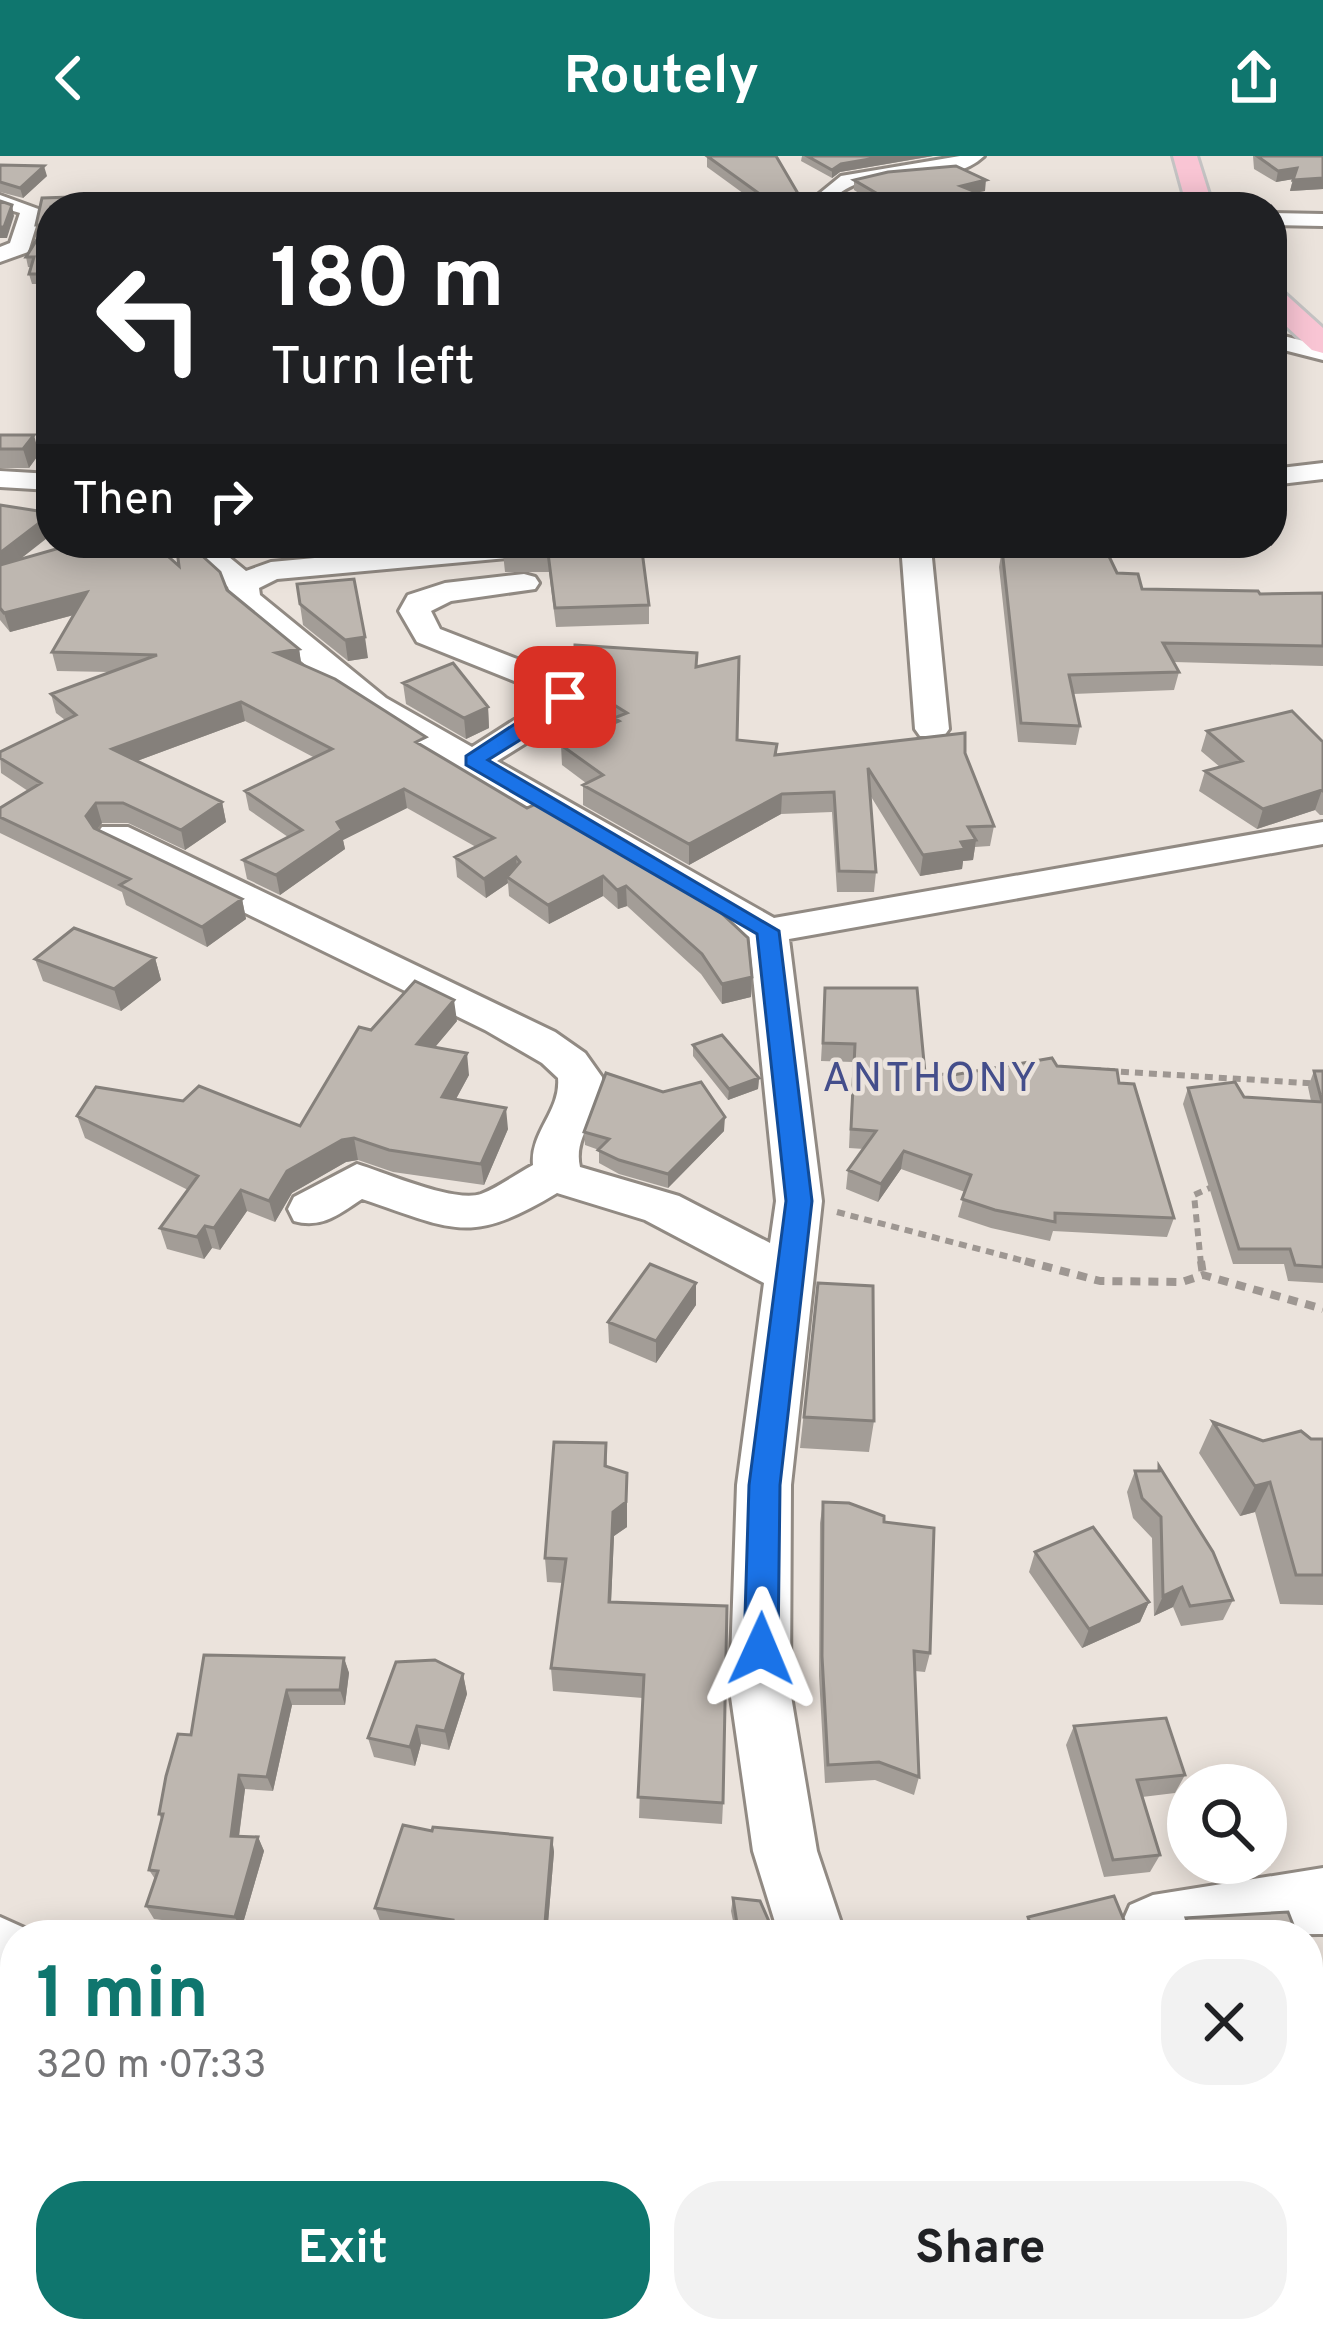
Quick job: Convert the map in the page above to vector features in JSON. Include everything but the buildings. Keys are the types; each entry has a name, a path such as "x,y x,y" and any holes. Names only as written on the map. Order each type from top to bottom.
{"main road":[{"path":"1185,156 1196,192"},
{"path":"1287,311 1323,344"}],"street":[{"path":"832,192 848,180 949,167 974,156"},
{"path":"0,201 31,210 11,250"},
{"path":"1287,220 1323,220"},
{"path":"1287,344 1323,353"},
{"path":"1287,475 1323,471"},
{"path":"0,478 36,481"},
{"path":"212,558 243,584 244,598 374,705 768,931 1323,833"},
{"path":"243,584 271,571 412,558"},
{"path":"917,558 932,729"},
{"path":"473,760 559,708 565,697 544,681 428,635 416,611 419,602 445,592 524,583"},
{"path":"115,835 493,1018 570,1063 581,1080 580,1098 552,1147 552,1164 558,1172 586,1188 662,1208 792,1276"},
{"path":"768,931 799,1201 764,1485 760,1690 785,1851 807,1920"},
{"path":"311,1208 357,1181 427,1200 457,1215 481,1213 558,1172"},
{"path":"1203,1920 1323,1901"}],"path":[{"path":"1074,1071 1117,1068 1323,1084"},
{"path":"786,1083 876,1081"},
{"path":"1203,1275 1194,1195 1225,1186"},
{"path":"799,1201 984,1254 1100,1281 1182,1282 1203,1275 1323,1309"}],"district":[{"name":"ANTHONY","path":"931,1080"}],"route":[{"path":"565,697 559,708 473,760 768,931 799,1201 764,1485 761,1649"}]}
